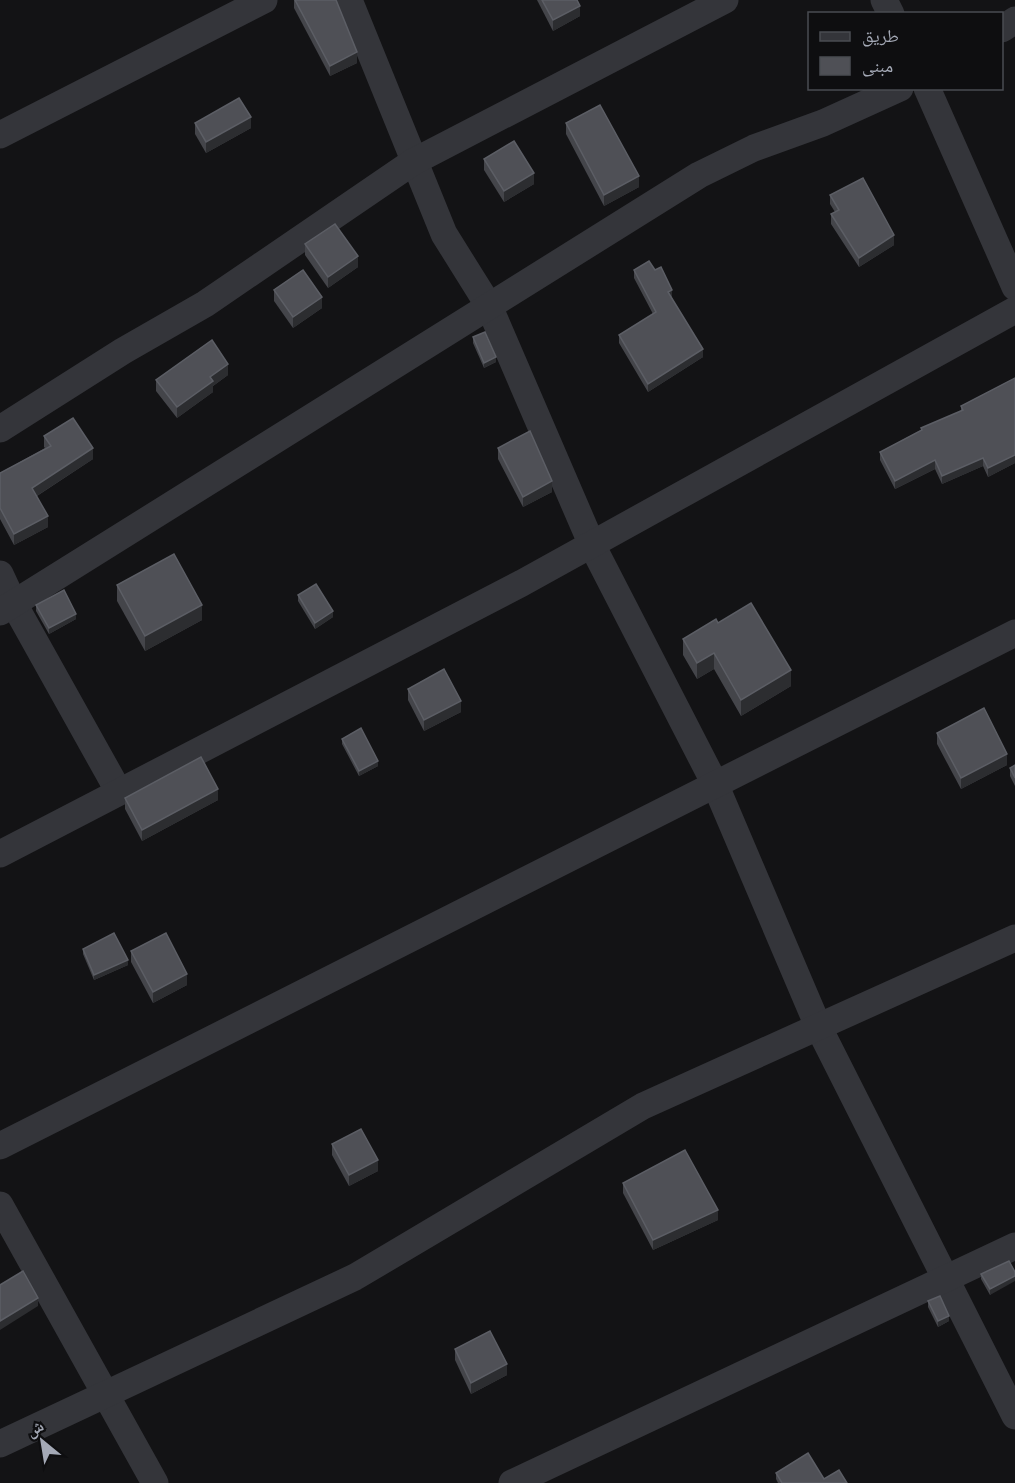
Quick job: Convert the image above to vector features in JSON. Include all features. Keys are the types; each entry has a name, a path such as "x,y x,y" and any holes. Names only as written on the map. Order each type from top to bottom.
{"street":[{"path":"0,135 264,0"},
{"path":"349,0 444,234 489,306 592,546 715,784 818,1026 1015,1416"},
{"path":"0,429 123,351 205,304 413,162 725,0"},
{"path":"7,608 699,175 754,148 823,123 896,90"},
{"path":"928,90 1015,287"},
{"path":"0,854 592,546 1015,310"},
{"path":"0,574 7,608 119,792"},
{"path":"0,1146 1015,633"},
{"path":"0,1444 355,1277 643,1106 1015,938"},
{"path":"0,1205 155,1483"},
{"path":"526,1480 1015,1246"}],"building":[{"path":"295,0 336,0 357,52 330,66"},
{"path":"542,0 577,0 580,6 553,20"},
{"path":"239,98 251,117 206,142 195,123"},
{"path":"600,105 639,176 604,195 566,123"},
{"path":"514,141 534,173 504,191 484,159"},
{"path":"863,178 894,235 859,258 831,214 839,210 830,195"},
{"path":"335,224 358,256 328,277 305,244"},
{"path":"649,261 655,270 661,267 672,290 668,292 703,349 648,384 619,335 656,312 634,270"},
{"path":"303,270 322,297 293,317 274,290"},
{"path":"485,332 496,357 484,363 473,337"},
{"path":"212,340 228,364 210,377 213,381 177,407 156,380"},
{"path":"1015,378 1015,455 988,468 983,458 942,476 935,460 895,481 880,452 922,430 921,428 963,410 961,406"},
{"path":"73,418 93,448 32,488 48,516 14,534 0,508 0,473 51,446 44,436"},
{"path":"530,431 552,481 523,497 498,448"},
{"path":"174,554 202,605 145,636 117,585"},
{"path":"316,584 333,611 315,623 298,595"},
{"path":"64,590 76,614 49,628 36,605"},
{"path":"751,603 791,670 741,700 714,653 697,663 683,639 716,619 718,623"},
{"path":"444,669 461,701 424,720 408,689"},
{"path":"984,708 1007,754 961,778 937,733"},
{"path":"361,728 378,761 359,771 342,739"},
{"path":"201,757 218,789 142,830 125,798"},
{"path":"1015,765 1015,778 1010,768"},
{"path":"114,933 128,960 94,975 83,949"},
{"path":"166,933 187,974 153,992 131,951"},
{"path":"361,1129 378,1160 349,1175 332,1144"},
{"path":"685,1150 718,1210 653,1240 623,1183"},
{"path":"1009,1261 1015,1276 990,1289 981,1274"},
{"path":"23,1271 38,1298 0,1321 0,1285"},
{"path":"940,1296 949,1316 938,1321 928,1301"},
{"path":"490,1331 507,1364 471,1383 455,1349"},
{"path":"808,1453 824,1479 839,1470 847,1483 782,1483 776,1473"}]}
